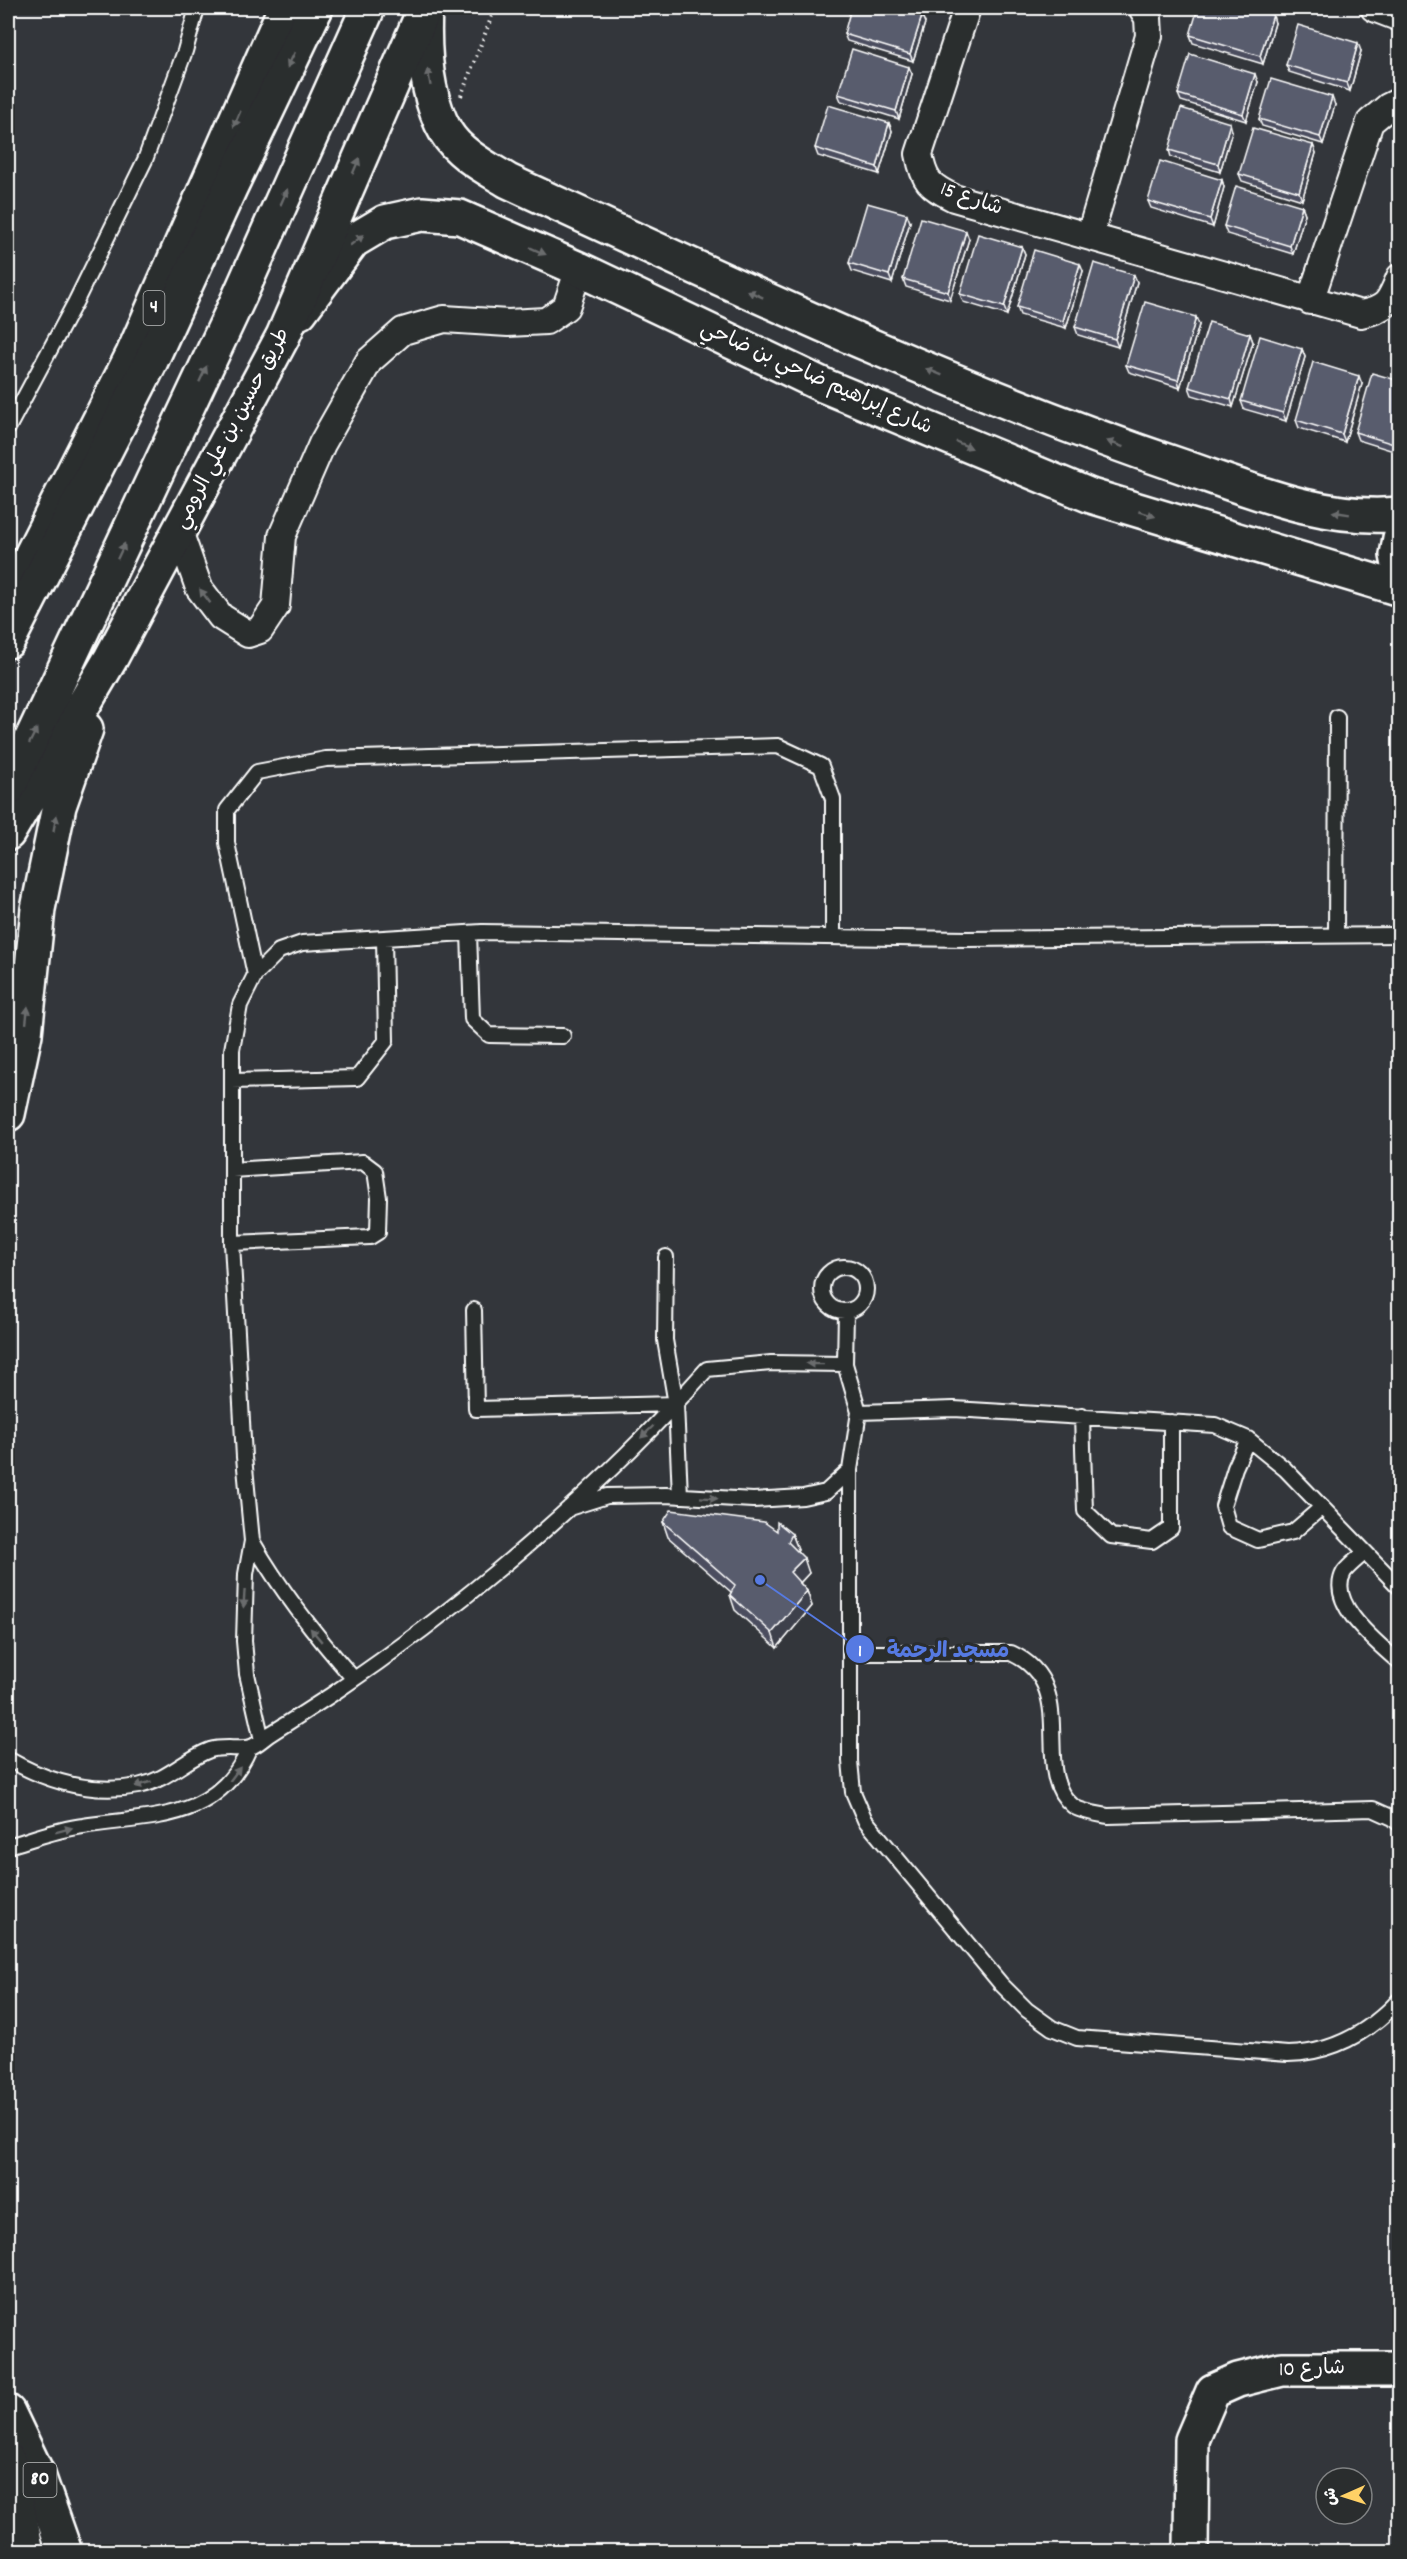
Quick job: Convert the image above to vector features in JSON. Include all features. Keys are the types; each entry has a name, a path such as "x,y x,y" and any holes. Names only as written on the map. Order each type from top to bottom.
{"main road":[{"name":"4","path":"8,601 133,354 285,8"},
{"path":"8,641 151,361 316,8"},
{"path":"8,789 240,295 368,8"},
{"path":"425,8 423,47 430,85 446,133 472,159 508,181 870,346 1125,447 1288,502 1344,515 1400,514"},
{"name":"طريق حسين بن علي الرومي","path":"8,833 111,658 283,336 425,8"},
{"name":"شارع إبراهيم ضاحي بن ضاحي","path":"283,336 353,241 385,222 422,214 460,217 579,269 825,386 1091,496 1400,589"},
{"path":"579,269 578,251 587,234 602,225"},
{"path":"1400,538 1397,555 1400,570"},
{"path":"8,1114 25,1034 38,909 59,806 111,658"},
{"name":"شارع 10","path":"1191,2552 1192,2440 1213,2391 1238,2380 1282,2368 1400,2369"},
{"name":"80","path":"8,2412 38,2475 65,2552"},
{"path":"8,2460 27,2552"}],"street":[{"name":"شارع 15","path":"967,8 919,154 922,172 930,185 954,198 1361,314 1378,311 1391,300 1400,277"},
{"path":"1090,235 1149,36 1148,18 1142,8"},
{"path":"1374,8 1400,18"},
{"path":"1310,301 1370,122 1388,107 1400,101"},
{"path":"179,531 199,588 221,617 248,634 260,630 276,606 282,536 322,444 369,361 403,331 444,320 508,323 546,321 566,307 579,269"}],"lane":[{"path":"8,428 76,301 146,160 185,51 197,8"},
{"path":"1336,935 1337,717"},
{"path":"255,975 227,843 227,810 257,772 326,759 778,746 821,766 833,800 833,936"},
{"path":"256,1743 244,1641 246,1574 252,1541 244,1457 232,1243 232,1050 240,1005 255,975 279,951 302,943 469,933 967,939 1400,935"},
{"path":"469,933 472,1019 489,1035 563,1036"},
{"path":"232,1081 357,1078 386,1041 384,938"},
{"path":"232,1170 363,1162 375,1171 379,1198 378,1232 370,1237 232,1243"},
{"path":"666,1257 665,1340 676,1404 680,1496"},
{"path":"474,1310 476,1408 676,1404"},
{"path":"846,1312 845,1364 859,1412 850,1470 850,1761 853,1792 865,1820 1001,1984 1027,2010 1052,2028 1077,2038 1288,2054 1311,2053 1331,2048 1360,2033 1386,2015 1400,1999"},
{"path":"8,1846 81,1826 163,1816 189,1808 214,1796 240,1768 256,1743 354,1679 464,1597 569,1508 676,1404 707,1368 771,1364 845,1364"},
{"path":"859,1412 954,1408 1215,1425 1248,1439 1285,1469 1400,1588"},
{"path":"1082,1416 1085,1511 1111,1536 1152,1541 1171,1527 1171,1422"},
{"path":"1248,1439 1235,1468 1223,1506 1229,1527 1258,1540 1293,1532 1322,1507"},
{"path":"569,1508 607,1496 680,1496 753,1500 803,1497 826,1492 850,1470"},
{"path":"252,1541 308,1626 354,1679"},
{"path":"1365,1552 1344,1572 1340,1592 1354,1620 1400,1663"},
{"path":"850,1653 1011,1653 1025,1659 1036,1670 1047,1689 1053,1728 1055,1781 1064,1797 1075,1808 1108,1816 1373,1809 1392,1818 1400,1825"},
{"path":"8,1759 44,1778 75,1787 106,1789 138,1786 168,1776 208,1751 256,1743"}],"path":[{"path":"446,133 495,8"}],"building":[{"path":"851,8 895,8 922,16 910,54 844,34"},
{"path":"1198,8 1247,8 1273,15 1260,56 1190,35"},
{"path":"1298,25 1358,43 1347,83 1286,65"},
{"path":"852,49 909,67 896,111 838,94"},
{"path":"1190,54 1255,74 1243,114 1178,94"},
{"path":"1271,79 1332,97 1320,137 1259,119"},
{"path":"828,105 889,123 877,167 815,148"},
{"path":"1181,108 1230,123 1218,164 1169,150"},
{"path":"1253,128 1313,145 1299,192 1239,174"},
{"path":"1160,161 1222,180 1210,219 1148,201"},
{"path":"1236,186 1302,206 1290,246 1224,226"},
{"path":"867,203 907,214 889,275 849,263"},
{"path":"921,218 966,231 948,292 903,279"},
{"path":"978,234 1022,247 1004,307 960,294"},
{"path":"1034,250 1080,264 1063,321 1017,307"},
{"path":"1094,263 1134,275 1115,339 1075,327"},
{"path":"1145,302 1196,317 1178,380 1126,365"},
{"path":"1209,322 1250,334 1231,399 1189,387"},
{"path":"1260,336 1302,349 1283,413 1241,401"},
{"path":"1313,362 1359,376 1342,434 1296,420"},
{"path":"1372,373 1400,381 1400,446 1355,432"},
{"path":"671,1510 764,1522 777,1531 777,1522 792,1534 788,1542 804,1558 790,1572 807,1591 772,1633 730,1595 735,1585 663,1522"}],"place":[{"name":"مسجد الرحمة","path":"760,1580"}]}
